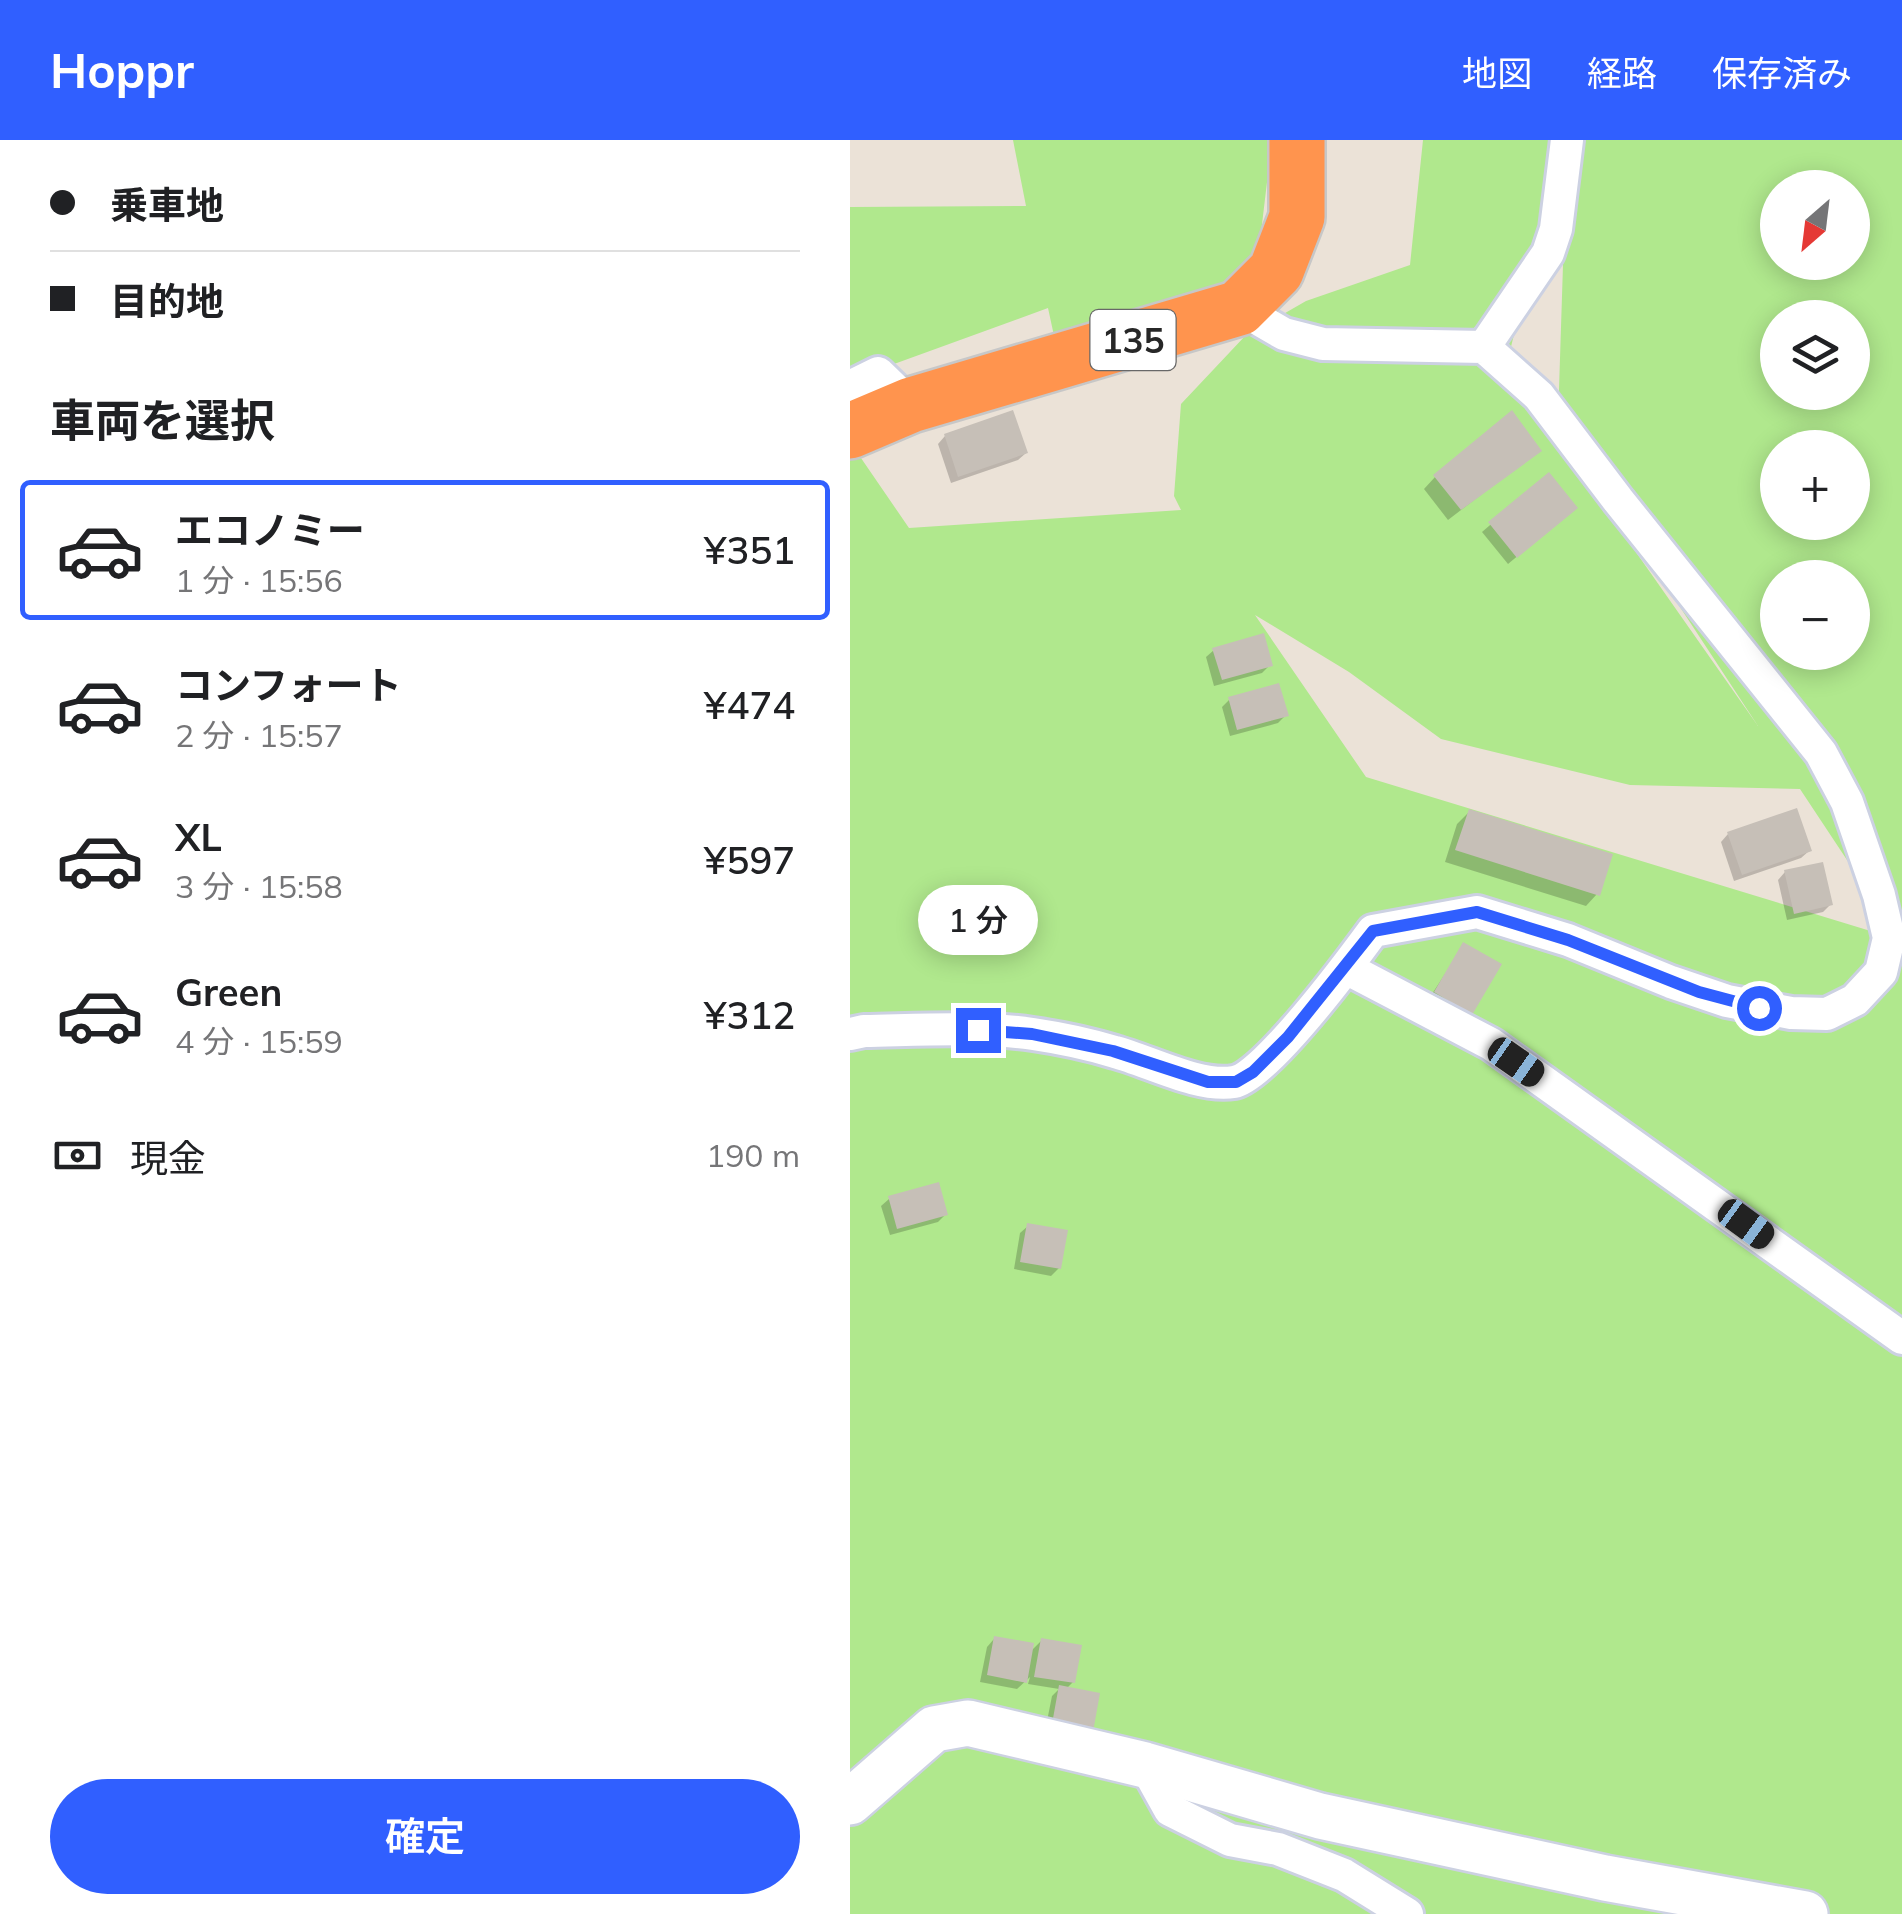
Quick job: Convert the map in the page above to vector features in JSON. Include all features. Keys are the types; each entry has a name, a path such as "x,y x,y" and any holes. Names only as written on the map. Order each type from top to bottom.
{"highway":[{"name":"135","path":"850,431 910,405 1239,308 1276,271 1297,218 1297,140"}],"street":[{"path":"1484,347 1548,254 1556,229 1566,140"},
{"path":"850,1034 864,1030 978,1030 1032,1034 1113,1051 1208,1082 1236,1082 1253,1072 1288,1037 1373,931 1477,912 1568,940 1727,1001 1790,1014 1827,1014 1855,1000 1881,972 1889,938 1878,895 1846,802 1821,753 1539,396 1484,347 1323,344 1284,334 1239,308"},
{"path":"850,387 878,374 910,405"},
{"path":"1346,968 1490,1044 1902,1338"},
{"path":"850,1802 934,1729 968,1724 1145,1765 1320,1816 1604,1878 1805,1914"},
{"path":"1145,1765 1170,1810 1230,1840 1278,1849 1344,1875 1407,1914"}],"green space":[{"path":"1013,140 1272,140 1249,334 1306,301 1410,265 1423,140 1557,140 1546,205 1506,367 1758,726 1558,421 1567,140 1902,140 1902,1914 850,1914 850,442 909,528 1181,510 1174,496 1181,404 1246,335 1056,345 1048,308 850,380 850,207 1026,206","holes":["1255,615 1349,672 1441,739 1630,785 1800,789 1900,940 1366,777"]}],"building":[{"path":"1013,410 1028,453 958,477 944,434"},
{"path":"1512,410 1542,451 1461,510 1433,475"},
{"path":"1549,472 1578,508 1517,558 1488,522"},
{"path":"1264,633 1273,666 1222,680 1212,648"},
{"path":"1279,683 1289,716 1237,730 1228,697"},
{"path":"1797,808 1812,851 1742,875 1727,832"},
{"path":"1469,809 1613,854 1600,896 1455,850"},
{"path":"1823,862 1833,905 1794,914 1784,870"},
{"path":"1463,942 1502,964 1472,1015 1434,992"},
{"path":"939,1182 948,1215 897,1229 888,1196"},
{"path":"1027,1223 1068,1230 1061,1269 1020,1262"},
{"path":"994,1636 1034,1643 1027,1683 987,1675"},
{"path":"1041,1638 1082,1645 1075,1683 1034,1677"},
{"path":"1059,1685 1100,1693 1093,1732 1052,1724"}],"route":[{"path":"978,1030 1032,1034 1113,1051 1208,1082 1236,1082 1253,1072 1288,1037 1373,931 1477,912 1568,940 1699,992 1759,1008"}]}
